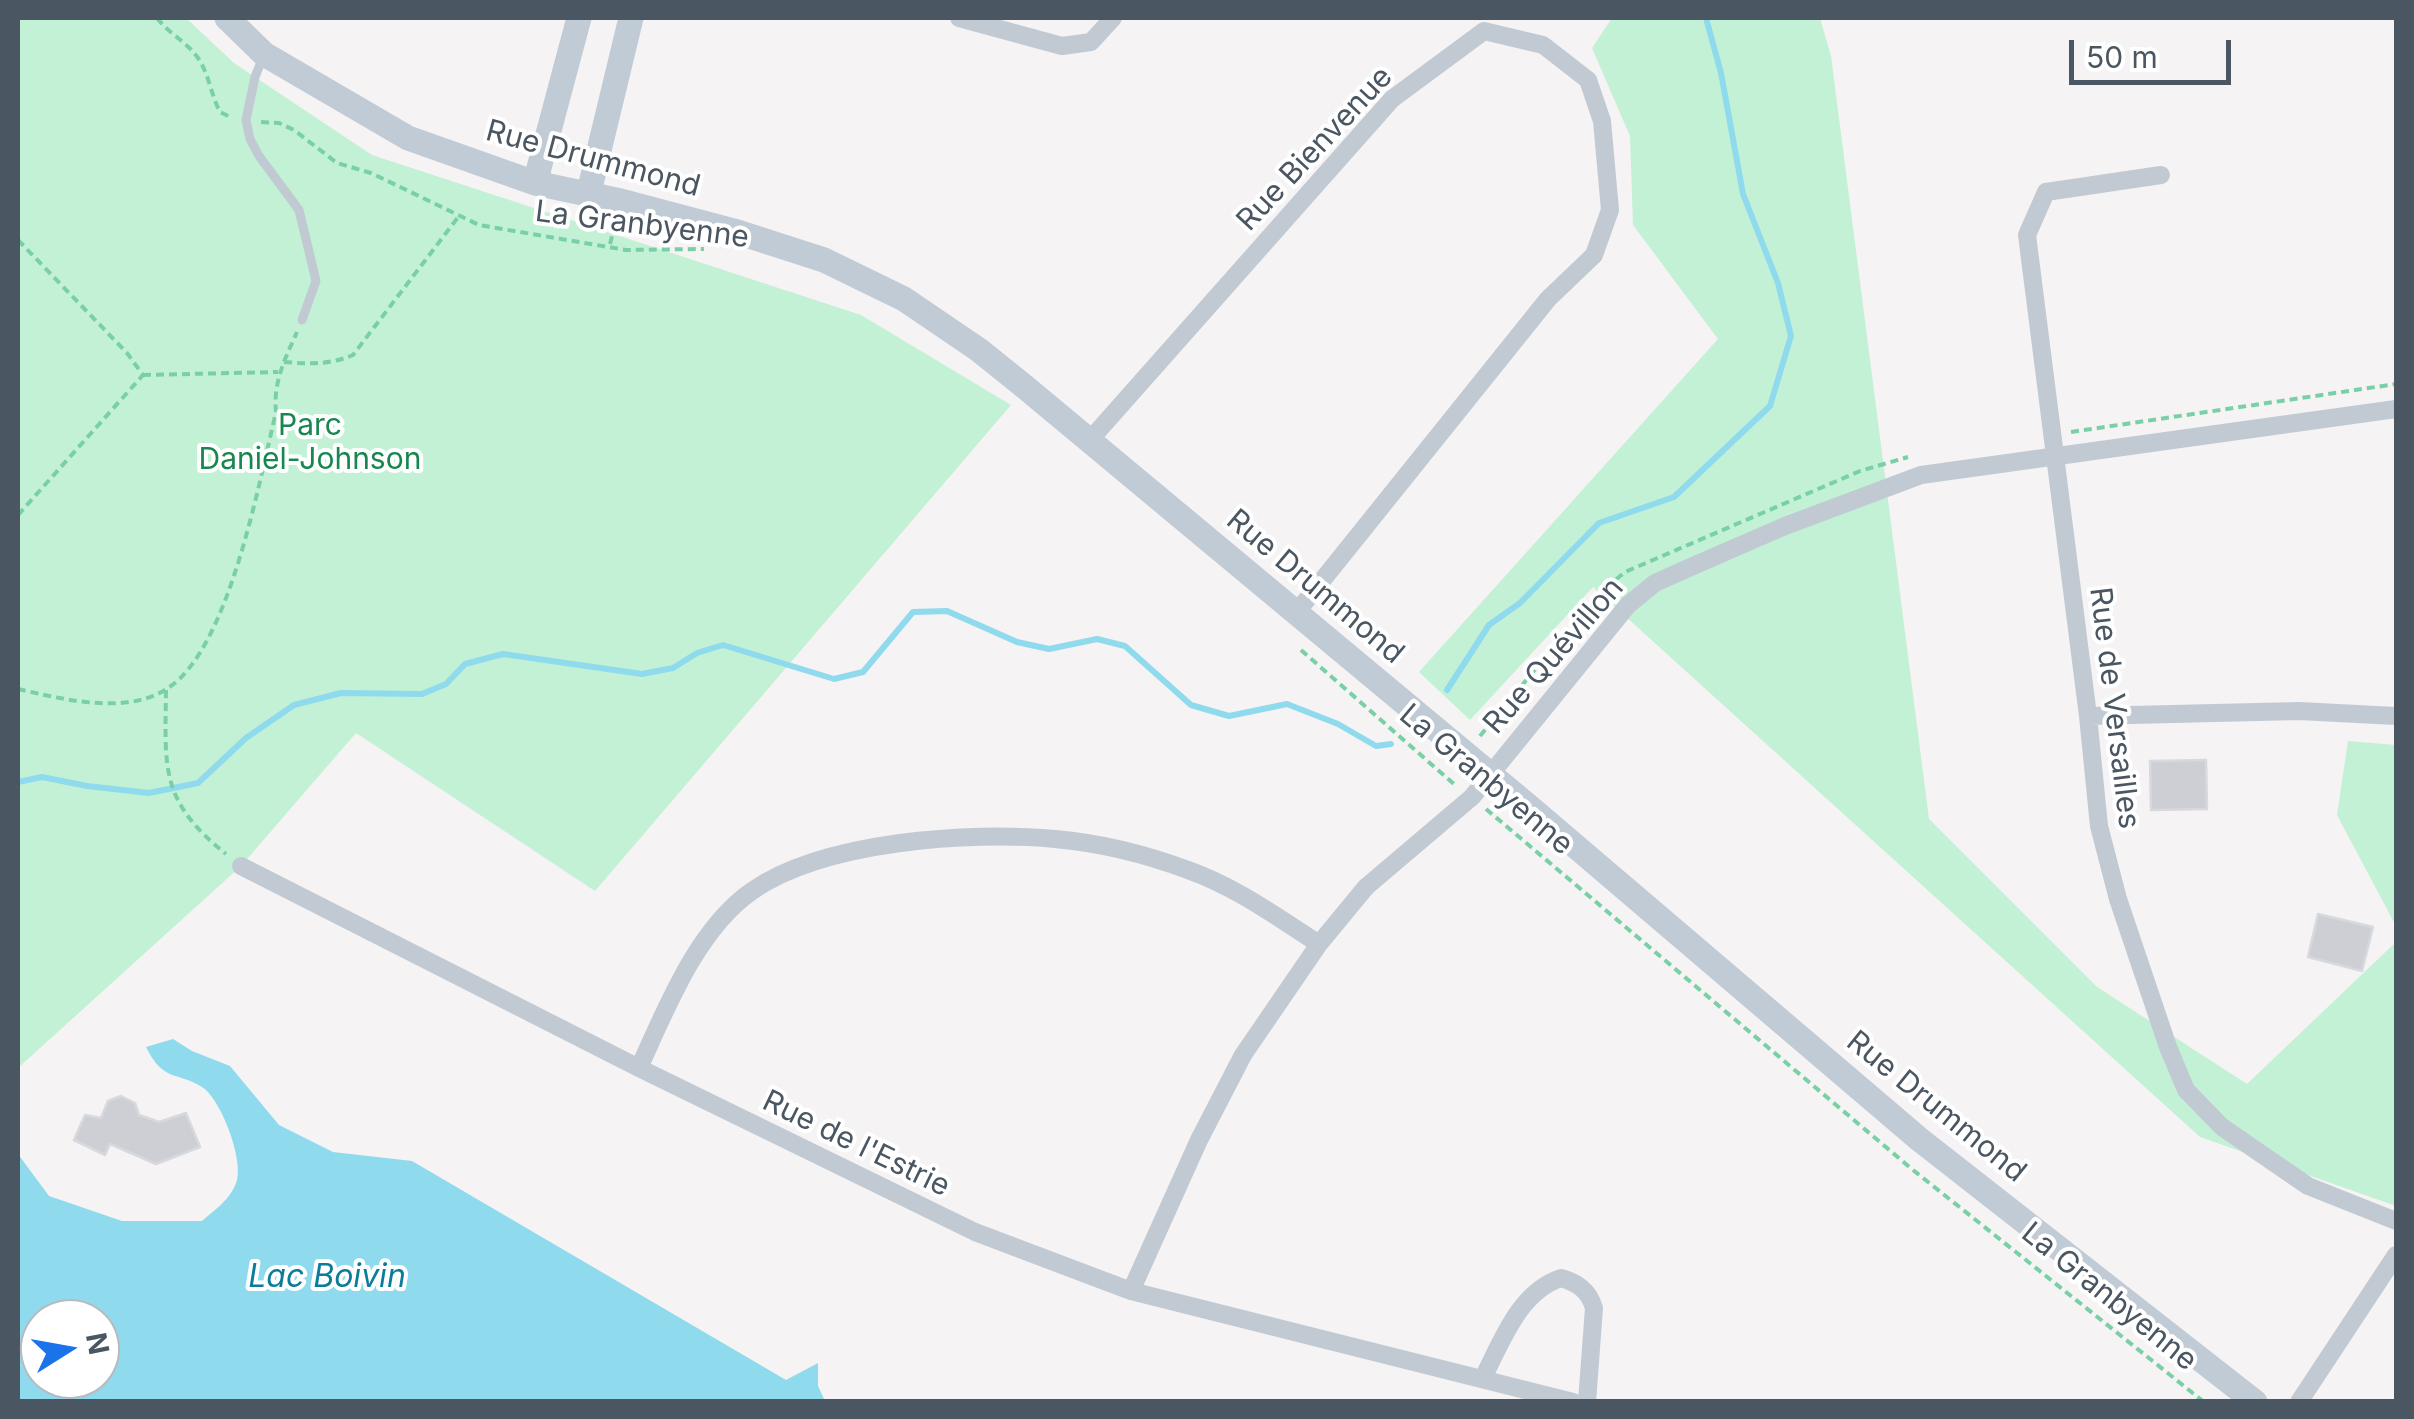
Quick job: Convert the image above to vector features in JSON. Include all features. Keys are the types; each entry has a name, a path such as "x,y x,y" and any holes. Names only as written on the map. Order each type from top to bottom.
{"street":[{"name":"Rue Drummond","path":"226,18 264,54 408,138 535,184 716,226 824,260 904,299 978,350 1088,441 1490,774 1919,1139 2255,1402"},
{"path":"535,184 579,18"},
{"path":"588,196 631,18"},
{"path":"959,18 1062,46 1091,42 1113,18"},
{"name":"Rue Bienvenue","path":"1088,441 1392,99 1484,31 1543,45 1588,80 1602,121 1610,210 1594,255 1548,299 1296,614"},
{"name":"Rue de Versailles","path":"2162,175 2046,192 2028,235 2088,716 2098,826 2118,899 2186,1090 2222,1127 2308,1186 2396,1221"},
{"name":"Rue Quévillon","path":"1131,1290 1199,1140 1243,1055 1320,944 1366,887 1472,797 1628,605 1656,583 1785,526 1921,475 2396,409"},
{"path":"2088,716 2299,710 2396,716"},
{"path":"639,1068 677,985 706,938 752,891 816,859 882,846 970,839 1053,839 1121,849 1234,889 1320,944"},
{"name":"Rue de l'Estrie","path":"241,866 639,1068 975,1232 1131,1290 1573,1402"},
{"path":"2299,1402 2396,1255"},
{"path":"1483,1378 1526,1300 1545,1283 1561,1278 1583,1288 1594,1308 1587,1402"}],"lane":[{"path":"264,54 246,120 259,156 299,210 316,281 302,320"}],"path":[{"path":"157,18 201,62 220,112 232,118"},
{"name":"La Granbyenne","path":"258,122 279,123 337,162 371,173 480,225 642,251 704,249"},
{"path":"284,362 335,362 353,355 460,215"},
{"path":"609,246 618,215"},
{"path":"18,240 127,353 143,375"},
{"path":"18,689 66,700 130,701 166,690 187,672 204,646 230,586 276,412 274,394 279,372 302,320"},
{"path":"18,515 143,375 279,372"},
{"name":"La Granbyenne","path":"1295,644 1444,776 1912,1170 2204,1402"},
{"path":"166,690 165,748 168,776 178,806 241,866"}],"green space":[{"name":"Parc Daniel-Johnson","path":"18,18 186,18 234,63 372,155 861,315 1011,405 595,891 356,733 241,866 18,1068"},
{"path":"1612,18 1820,18 1831,56 1929,819 2097,987 2247,1084 2396,942 2396,1206 2200,1137 1593,587 1470,720 1419,672 1718,339 1633,225 1630,136 1592,48"},
{"path":"2348,741 2396,745 2396,926 2337,815"}],"water":[{"name":"Lac Boivin","path":"173,1039 230,1066 279,1125 333,1152 412,1161 786,1380 818,1363 818,1386 825,1401 18,1401 18,1154 49,1196 122,1221 202,1221 235,1186 238,1170 234,1144 216,1104 202,1087 164,1071 146,1047"}],"building":[{"path":"2206,760 2207,809 2151,810 2150,761"},
{"path":"2318,914 2373,927 2362,971 2308,957"},
{"path":"121,1096 135,1103 139,1115 159,1122 186,1113 200,1147 156,1164 110,1144 105,1155 74,1140 85,1115 101,1118 108,1101"}],"waterway":[{"path":"1447,690 1489,625 1520,603 1599,523 1674,497 1770,406 1791,336 1778,283 1743,194 1721,73 1706,18"},
{"path":"18,782 42,777 149,793 198,783 246,738 294,705 341,693 422,694 446,684 465,664 503,654 642,674 673,668 697,653 723,645 834,679 863,672 913,612 947,611 1017,642 1049,649 1097,639 1125,646 1191,705 1229,716 1287,704 1338,724 1376,746 1391,744"}]}
